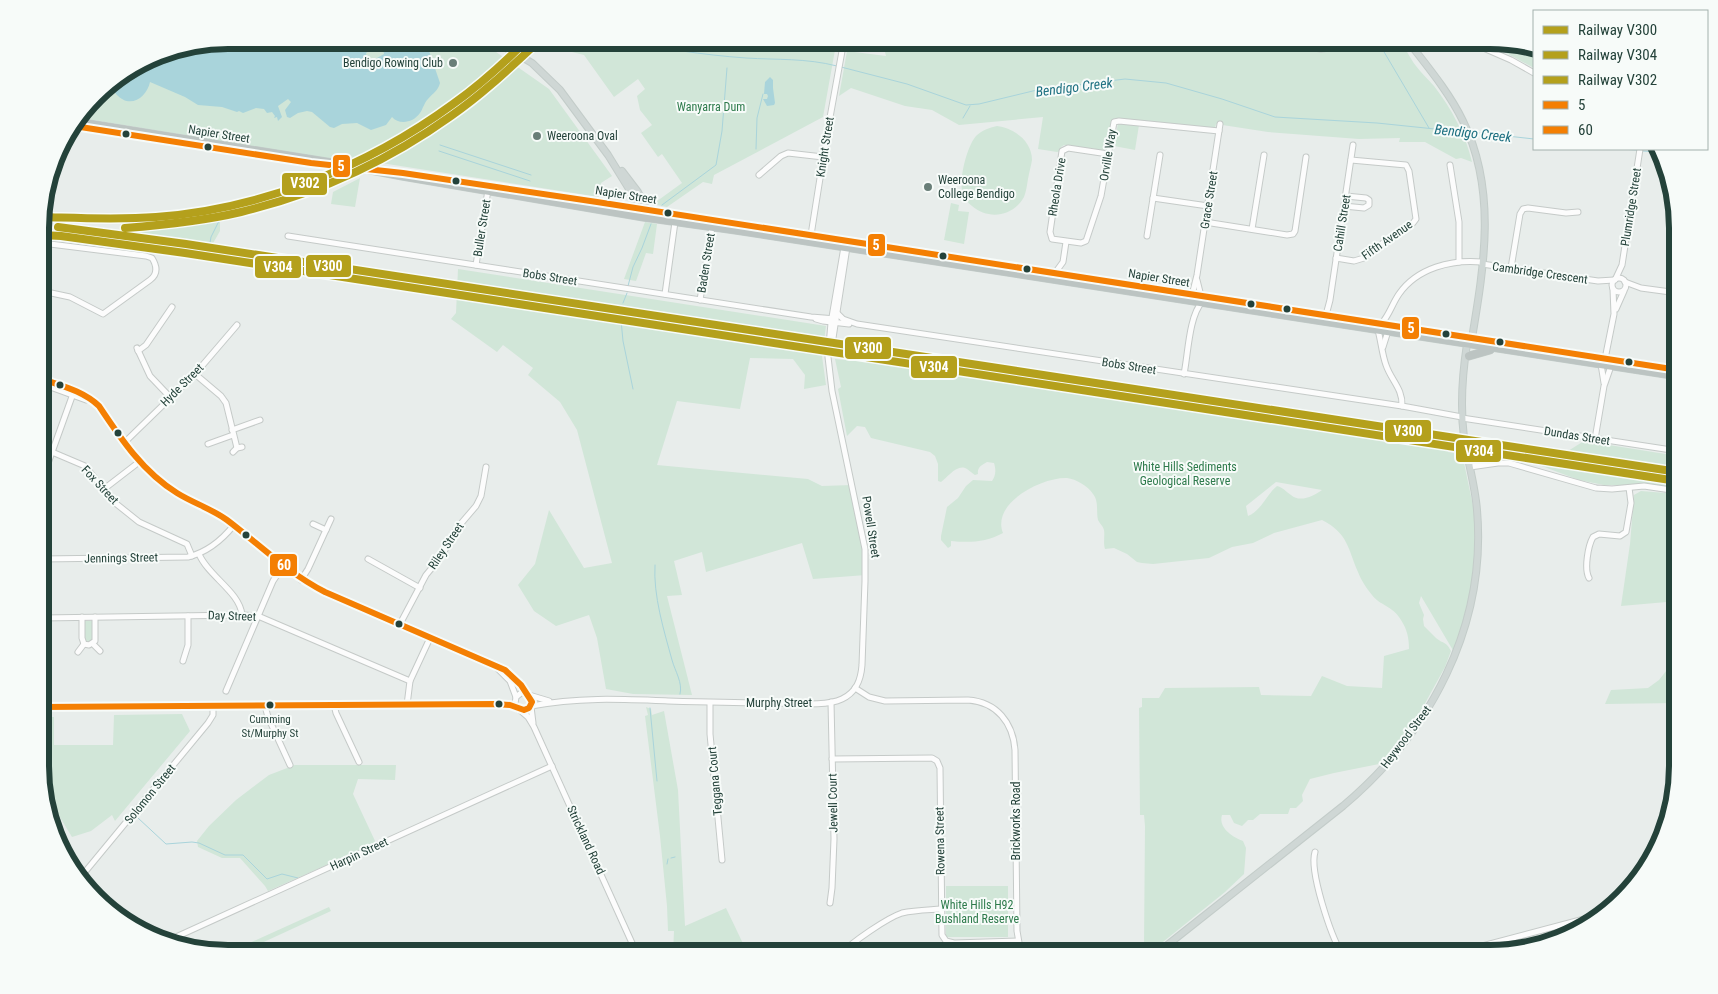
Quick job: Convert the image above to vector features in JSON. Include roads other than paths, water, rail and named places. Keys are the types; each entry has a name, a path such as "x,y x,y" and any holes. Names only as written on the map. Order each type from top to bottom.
{"highway":[{"name":"Napier Street","path":"83,123 184,142"},
{"name":"Napier Street","path":"80,127 488,188 647,209 743,228 1191,297"},
{"name":"Napier Street","path":"488,188 675,222 811,235 846,244 1029,269 1057,277 1067,275 1191,297 1231,307 1368,328 1380,327"},
{"path":"637,208 642,213 675,222"},
{"path":"1191,297 1231,307"},
{"name":"Napier Street","path":"1201,299 1218,298 1330,316 1380,327 1607,362"},
{"path":"1218,298 1251,306 1252,310"},
{"path":"1330,316 1330,320 1348,322 1368,328"},
{"name":"Napier Street","path":"1470,341 1500,349 1669,369"},
{"path":"1469,356 1480,351 1500,349"},
{"path":"1607,362 1669,375"}],"main road":[{"path":"505,49 551,81 570,102 608,155 629,189 637,208"},
{"path":"1410,49 1434,76"},
{"path":"1414,49 1450,98 1461,118 1475,150 1485,198 1485,232 1482,263 1475,294 1462,416"},
{"path":"608,155 635,187 647,209"},
{"path":"1462,416 1461,386 1470,341"},
{"name":"Heywood Street","path":"1167,945 1352,798 1387,764 1422,719 1436,695 1451,666 1463,632 1472,597 1477,565 1478,534 1476,504 1462,416"}],"street":[{"name":"Knight Street","path":"811,235 842,49"},
{"path":"1486,49 1533,72"},
{"name":"Orville Way","path":"1066,242 1082,244 1087,239 1101,196 1112,125 1117,121 1219,131"},
{"name":"Grace Street","path":"1184,374 1193,319 1191,297 1197,275 1220,124"},
{"name":"Cahill Street","path":"1330,316 1330,300 1353,145"},
{"name":"Rheola Drive","path":"1066,242 1052,239 1050,234 1062,151 1068,148 1108,154"},
{"name":"Plumridge Street","path":"1625,282 1622,265 1640,150"},
{"path":"759,175 781,156 788,153 823,157"},
{"path":"1147,236 1160,155"},
{"path":"1252,229 1264,155"},
{"path":"1205,222 1287,235 1294,233 1306,157"},
{"name":"Fifth Avenue","path":"1336,258 1354,261 1364,258 1388,239 1412,224 1416,219 1409,171 1406,165 1351,160"},
{"path":"1450,165 1459,222 1459,262"},
{"name":"Buller Street","path":"476,266 488,188"},
{"path":"1344,206 1364,208 1369,205 1366,198 1346,196"},
{"path":"1153,198 1208,206"},
{"path":"1511,268 1520,214 1523,209 1566,213 1578,212"},
{"path":"665,294 675,222"},
{"name":"Baden Street","path":"700,300 712,227"},
{"name":"Bobs Street","path":"288,236 811,317 842,320 857,324"},
{"path":"1066,242 1064,268 1067,275"},
{"path":"49,244 152,258 156,268 153,278 104,314 100,314 70,297 49,292"},
{"name":"Powell Street","path":"846,244 828,347 832,391 865,549 866,576 862,664 861,677 855,688"},
{"path":"1057,277 1064,258"},
{"name":"Cambridge Crescent","path":"1380,327 1401,292 1417,277 1434,268 1459,262 1482,263 1598,281 1614,280"},
{"name":"Plumridge Street","path":"1614,280 1622,265"},
{"name":"Grace Street","path":"1193,319 1201,299 1197,275"},
{"path":"1595,439 1614,314 1612,284 1614,280 1620,278 1625,282 1642,288 1669,292"},
{"name":"Cambridge Crescent","path":"1598,281 1613,289"},
{"path":"1614,314 1626,287 1625,282"},
{"path":"1613,289 1618,292 1642,288"},
{"path":"1383,352 1384,340 1390,328 1389,316 1392,306"},
{"path":"170,397 150,376 138,350 146,345 171,314 172,308"},
{"name":"Bobs Street","path":"834,319 1402,406"},
{"name":"Hyde Street","path":"125,442 195,374 237,325"},
{"path":"1380,327 1388,372 1400,392 1402,406 1462,416"},
{"path":"1604,386 1607,362"},
{"path":"195,374 224,400 237,449"},
{"path":"49,382 92,400 103,412 139,462 158,479 172,490 215,511 301,580 510,674 532,700 531,706 526,710 494,704 49,707"},
{"path":"49,386 73,392"},
{"path":"49,460 73,392"},
{"name":"Dundas Street","path":"1462,416 1477,420 1669,450"},
{"path":"208,444 261,420"},
{"name":"Fox Street","path":"52,452 85,466 114,502 139,522 186,544 192,556"},
{"path":"104,489 139,462"},
{"path":"1470,467 1498,462 1509,463 1596,488 1612,489 1648,486 1669,490"},
{"name":"Riley Street","path":"400,624 426,575 441,557 458,527 476,506 481,496 486,468"},
{"path":"1589,578 1587,568 1592,538 1599,534 1620,536 1626,532 1631,503 1629,488"},
{"path":"301,580 331,519"},
{"path":"312,524 326,530"},
{"name":"Jennings Street","path":"49,559 181,558 192,556 215,544 234,525"},
{"path":"199,554 203,562 239,602 242,615"},
{"path":"368,559 420,588"},
{"path":"226,691 274,579 283,566"},
{"path":"183,661 188,645 188,616"},
{"name":"Day Street","path":"49,618 258,616 410,680"},
{"path":"82,617 82,638 84,644"},
{"path":"93,644 96,638 95,617"},
{"path":"407,705 410,680 430,638"},
{"path":"84,644 93,644"},
{"path":"78,652 84,644"},
{"path":"93,644 100,651"},
{"path":"494,666 510,681 515,704 519,709"},
{"name":"Murphy Street","path":"531,706 555,701 602,699 710,702 831,702 845,698 855,688"},
{"name":"Brickworks Road","path":"855,688 865,695 878,700 975,701 994,708 1010,726 1015,741 1018,941"},
{"path":"494,704 505,702 521,693 528,694"},
{"name":"Murphy Street","path":"528,694 540,699 555,701"},
{"name":"Teggana Court","path":"710,702 710,734 722,860"},
{"name":"Jewell Court","path":"830,904 834,839 831,702"},
{"path":"334,705 359,762"},
{"name":"Solomon Street","path":"84,873 208,723 213,714 213,706"},
{"path":"265,706 268,717 290,765"},
{"name":"Strickland Road","path":"531,706 534,727"},
{"name":"Strickland Road","path":"519,709 526,715 534,727 633,945"},
{"name":"Rowena Street","path":"832,759 932,758 937,761 940,768 943,938 959,944 1018,941"},
{"name":"Harpin Street","path":"176,937 552,766"},
{"path":"1315,852 1316,874 1326,917 1338,945"},
{"path":"851,945 895,916 908,912 941,909"},
{"path":"1486,945 1583,919"},
{"path":"1018,941 1019,945"}],"water":[{"path":"216,49 372,49 366,53 367,59 375,61 384,54 383,49 428,49 440,83 437,90 414,119 402,122 392,117 386,125 371,130 357,123 342,124 334,128 330,127 312,112 307,111 298,113 290,118 287,117 285,110 291,102 288,99 278,106 282,117 278,121 277,117 274,118 275,116 272,112 267,113 264,109 256,108 243,113 222,107 198,105 185,97 150,82 142,97 137,100 127,101 121,99 114,90 128,79 159,62 193,52"},
{"path":"770,77 773,80 775,103 774,105 767,106 763,99 767,99 768,96 764,94 765,82"}],"waterway":[{"name":"Bendigo Creek","path":"672,49 746,58 803,60 837,66"},
{"path":"1382,49 1429,128"},
{"name":"Bendigo Creek","path":"841,67 907,84 966,105 979,104 1037,90 1125,79 1166,83 1275,117 1377,123 1464,132"},
{"path":"662,205 716,165 722,131 727,68"},
{"path":"756,149 757,118 763,94"},
{"path":"963,118 970,106"},
{"name":"Bendigo Creek","path":"1471,132 1533,139"},
{"path":"440,145 531,175"},
{"path":"439,151 530,181"},
{"name":"Bendigo Creek","path":"1642,151 1652,152"},
{"path":"218,214 219,206"},
{"path":"210,243 219,221"},
{"path":"628,286 633,267 651,224"},
{"path":"623,303 627,293"},
{"path":"621,320 623,341 633,389"},
{"path":"655,565 660,613 672,660 680,681 680,694"},
{"path":"650,708 657,781"},
{"path":"138,818 166,844 199,843 225,855 243,855 267,879 282,874 298,878"},
{"path":"671,858 675,857"},
{"path":"667,864 668,859"}],"rail line":[{"name":"V302","path":"49,217 128,218 196,212 235,205 312,181 349,165 420,127 473,89 518,49"},
{"name":"V300","path":"125,228 154,226 241,212 269,205 324,186 377,161 427,132 463,108 530,49"},
{"name":"V300","path":"58,227 186,244 1669,471"},
{"name":"V304","path":"49,235 185,253 1669,480"}],"place":[{"name":"Bendigo Rowing Club","path":"453,63"},
{"name":"Weeroona Oval","path":"537,136"},
{"name":"Weeroona College Bendigo","path":"928,187"},
{"name":"Cumming St/Murphy St","path":"270,705"}],"park label":[{"name":"Wanyarra Dum","path":"711,107"},
{"name":"White Hills Sediments Geological Reserve","path":"1185,474"},
{"name":"White Hills H92 Bushland Reserve","path":"977,912"}]}
